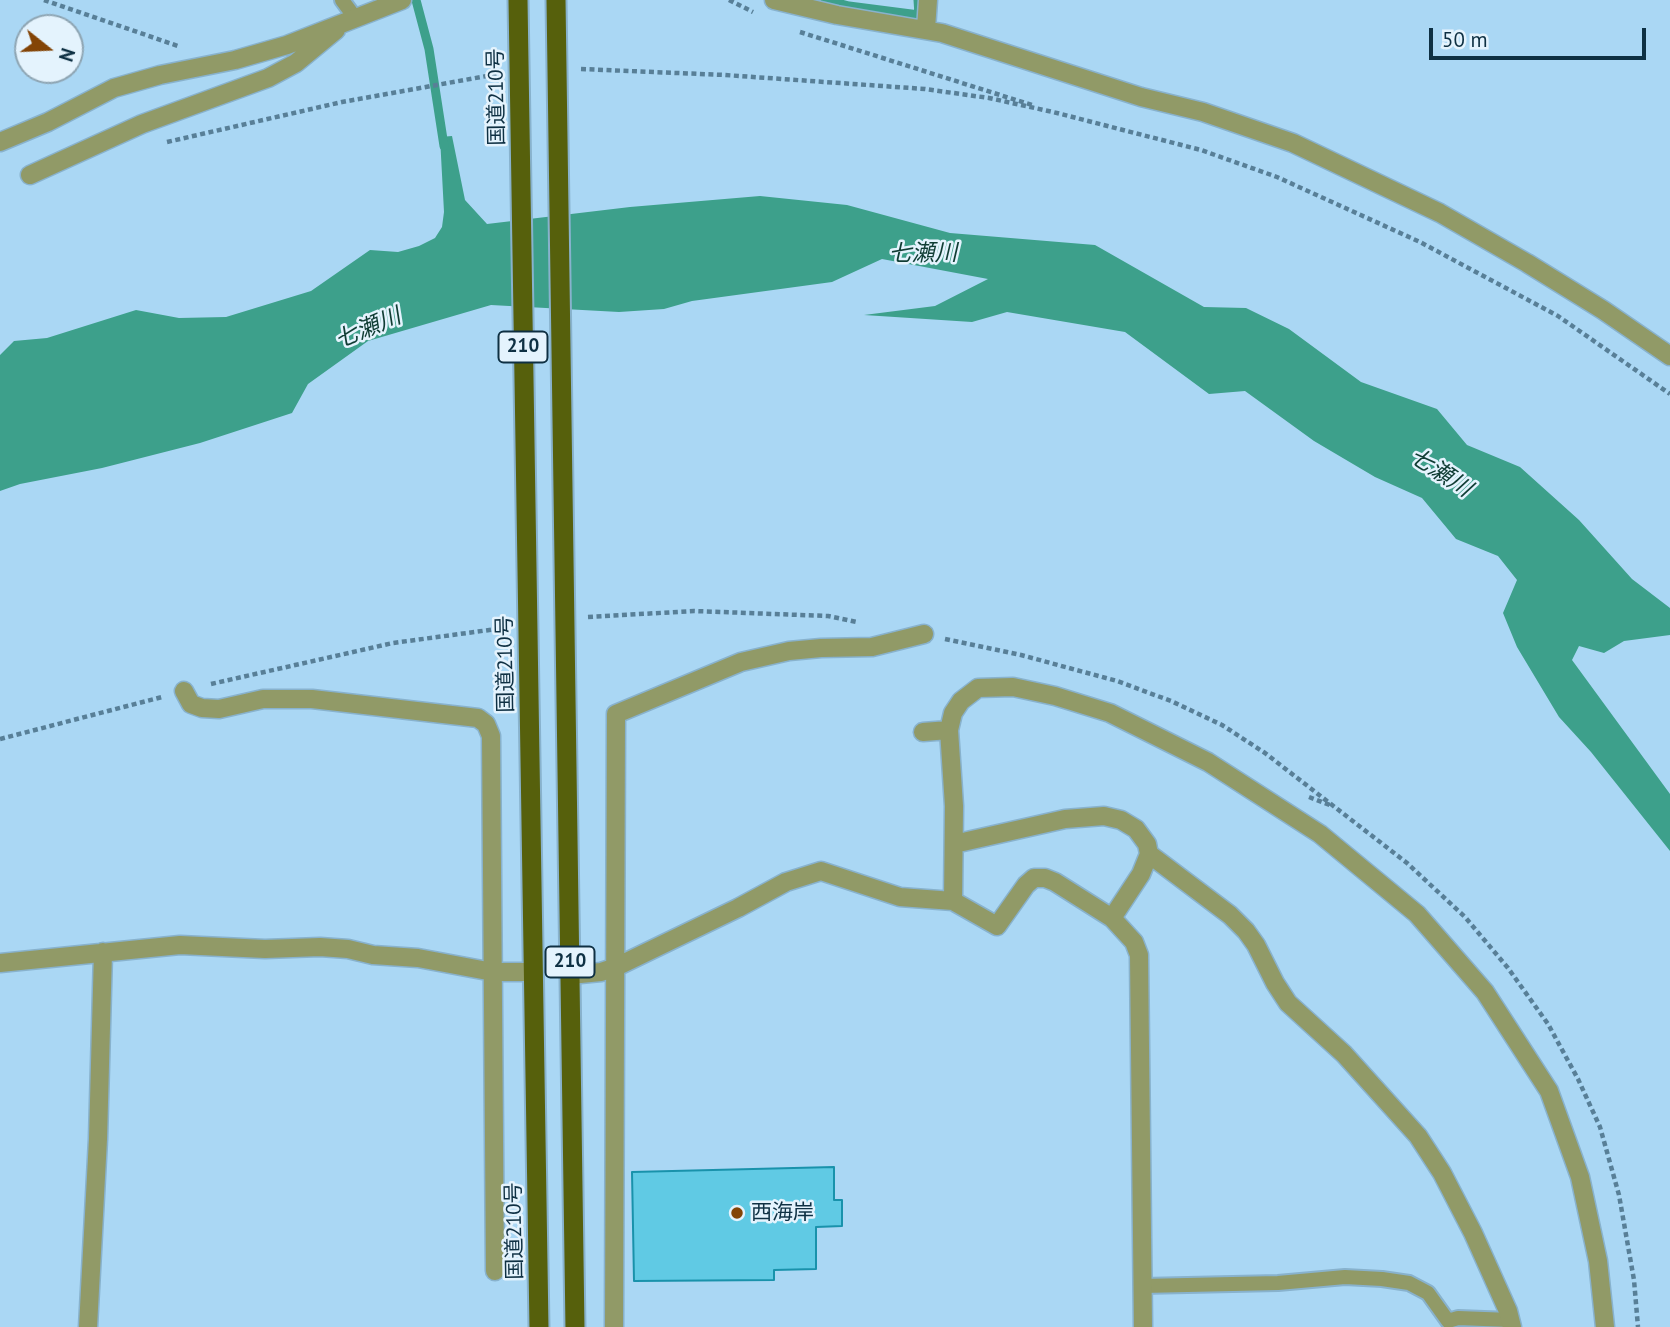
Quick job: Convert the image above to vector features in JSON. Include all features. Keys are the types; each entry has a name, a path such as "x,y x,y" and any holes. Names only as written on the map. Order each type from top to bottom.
{"highway":[{"name":"国道210号","path":"518,0 539,1327"},
{"name":"210","path":"556,0 575,1327"}],"street":[{"path":"0,142 124,85 235,60 348,22 402,0"},
{"path":"774,0 837,15 926,29 1005,51 1141,97 1203,112 1293,143 1451,220 1603,310 1670,356"},
{"path":"926,29 928,0"},
{"path":"30,175 142,124 268,78 296,63 348,22"},
{"path":"614,1327 616,714 751,659 789,651 872,647 924,634"},
{"path":"953,901 954,806 949,730 953,713 961,701 978,688 1013,687 1055,696 1110,713 1208,762 1320,834 1417,914 1485,992 1549,1091 1580,1177 1598,1261 1605,1327"},
{"path":"184,691 191,704 202,708 219,709 263,699 312,699 478,718 486,724 491,736 495,1271"},
{"path":"923,732 949,730"},
{"path":"954,844 1065,819 1104,816 1121,820 1136,830 1147,844 1149,855 1141,874 1112,918"},
{"path":"1149,855 1230,915 1246,931 1288,1003 1344,1054 1418,1136 1442,1172 1473,1233 1511,1324"},
{"path":"570,975 601,972 616,967 786,882 821,871 900,897 953,901 998,926 1026,884 1034,878 1045,878 1112,918 1134,942 1139,955 1143,1327"},
{"path":"0,963 180,945 265,949 333,947 373,955 418,958 493,972 533,972"},
{"path":"88,1327 98,1139 103,952"}],"lane":[{"path":"342,0 348,22"},
{"path":"1142,1286 1278,1283 1345,1277 1382,1279 1409,1283 1428,1293 1446,1324 1458,1318 1511,1324"}],"path":[{"path":"44,0 187,49"},
{"path":"729,0 763,16"},
{"path":"794,30 1053,112"},
{"path":"581,69 880,85 989,98 1201,150 1277,177 1420,242 1558,316 1670,394"},
{"path":"154,145 329,105 498,74"},
{"path":"588,617 694,611 828,616 869,624"},
{"path":"924,634 1021,655 1117,681 1222,724 1265,753 1356,823 1406,863 1465,918 1508,968 1548,1024 1600,1127 1621,1207 1634,1280 1637,1327"}],"water":[{"name":"七瀬川","path":"452,136 465,200 487,224 630,207 760,196 847,205 950,233 1095,245 1204,307 1246,308 1289,329 1361,382 1437,409 1467,445 1520,467 1579,520 1632,579 1670,608 1670,635 1624,641 1604,653 1579,646 1572,660 1670,794 1670,851 1591,752 1559,717 1517,647 1503,613 1517,580 1498,556 1456,539 1422,498 1375,477 1314,441 1245,391 1209,394 1125,332 1007,312 972,322 864,315 935,306 988,279 882,259 832,282 692,301 664,309 619,312 491,305 368,341 308,384 292,413 200,443 102,468 20,484 0,491 0,355 14,341 47,338 136,310 179,318 226,317 311,291 370,250 398,252 419,246 435,238 442,227 444,212 440,137"}],"building":[{"name":"西海岸","path":"834,1167 834,1200 842,1200 842,1226 816,1227 816,1269 774,1270 774,1280 634,1281 632,1172"}],"waterway":[{"path":"416,0 429,49 444,146"},
{"path":"825,0 849,6 919,15 918,0"}],"place":[{"name":"西海岸","path":"737,1213"}]}
